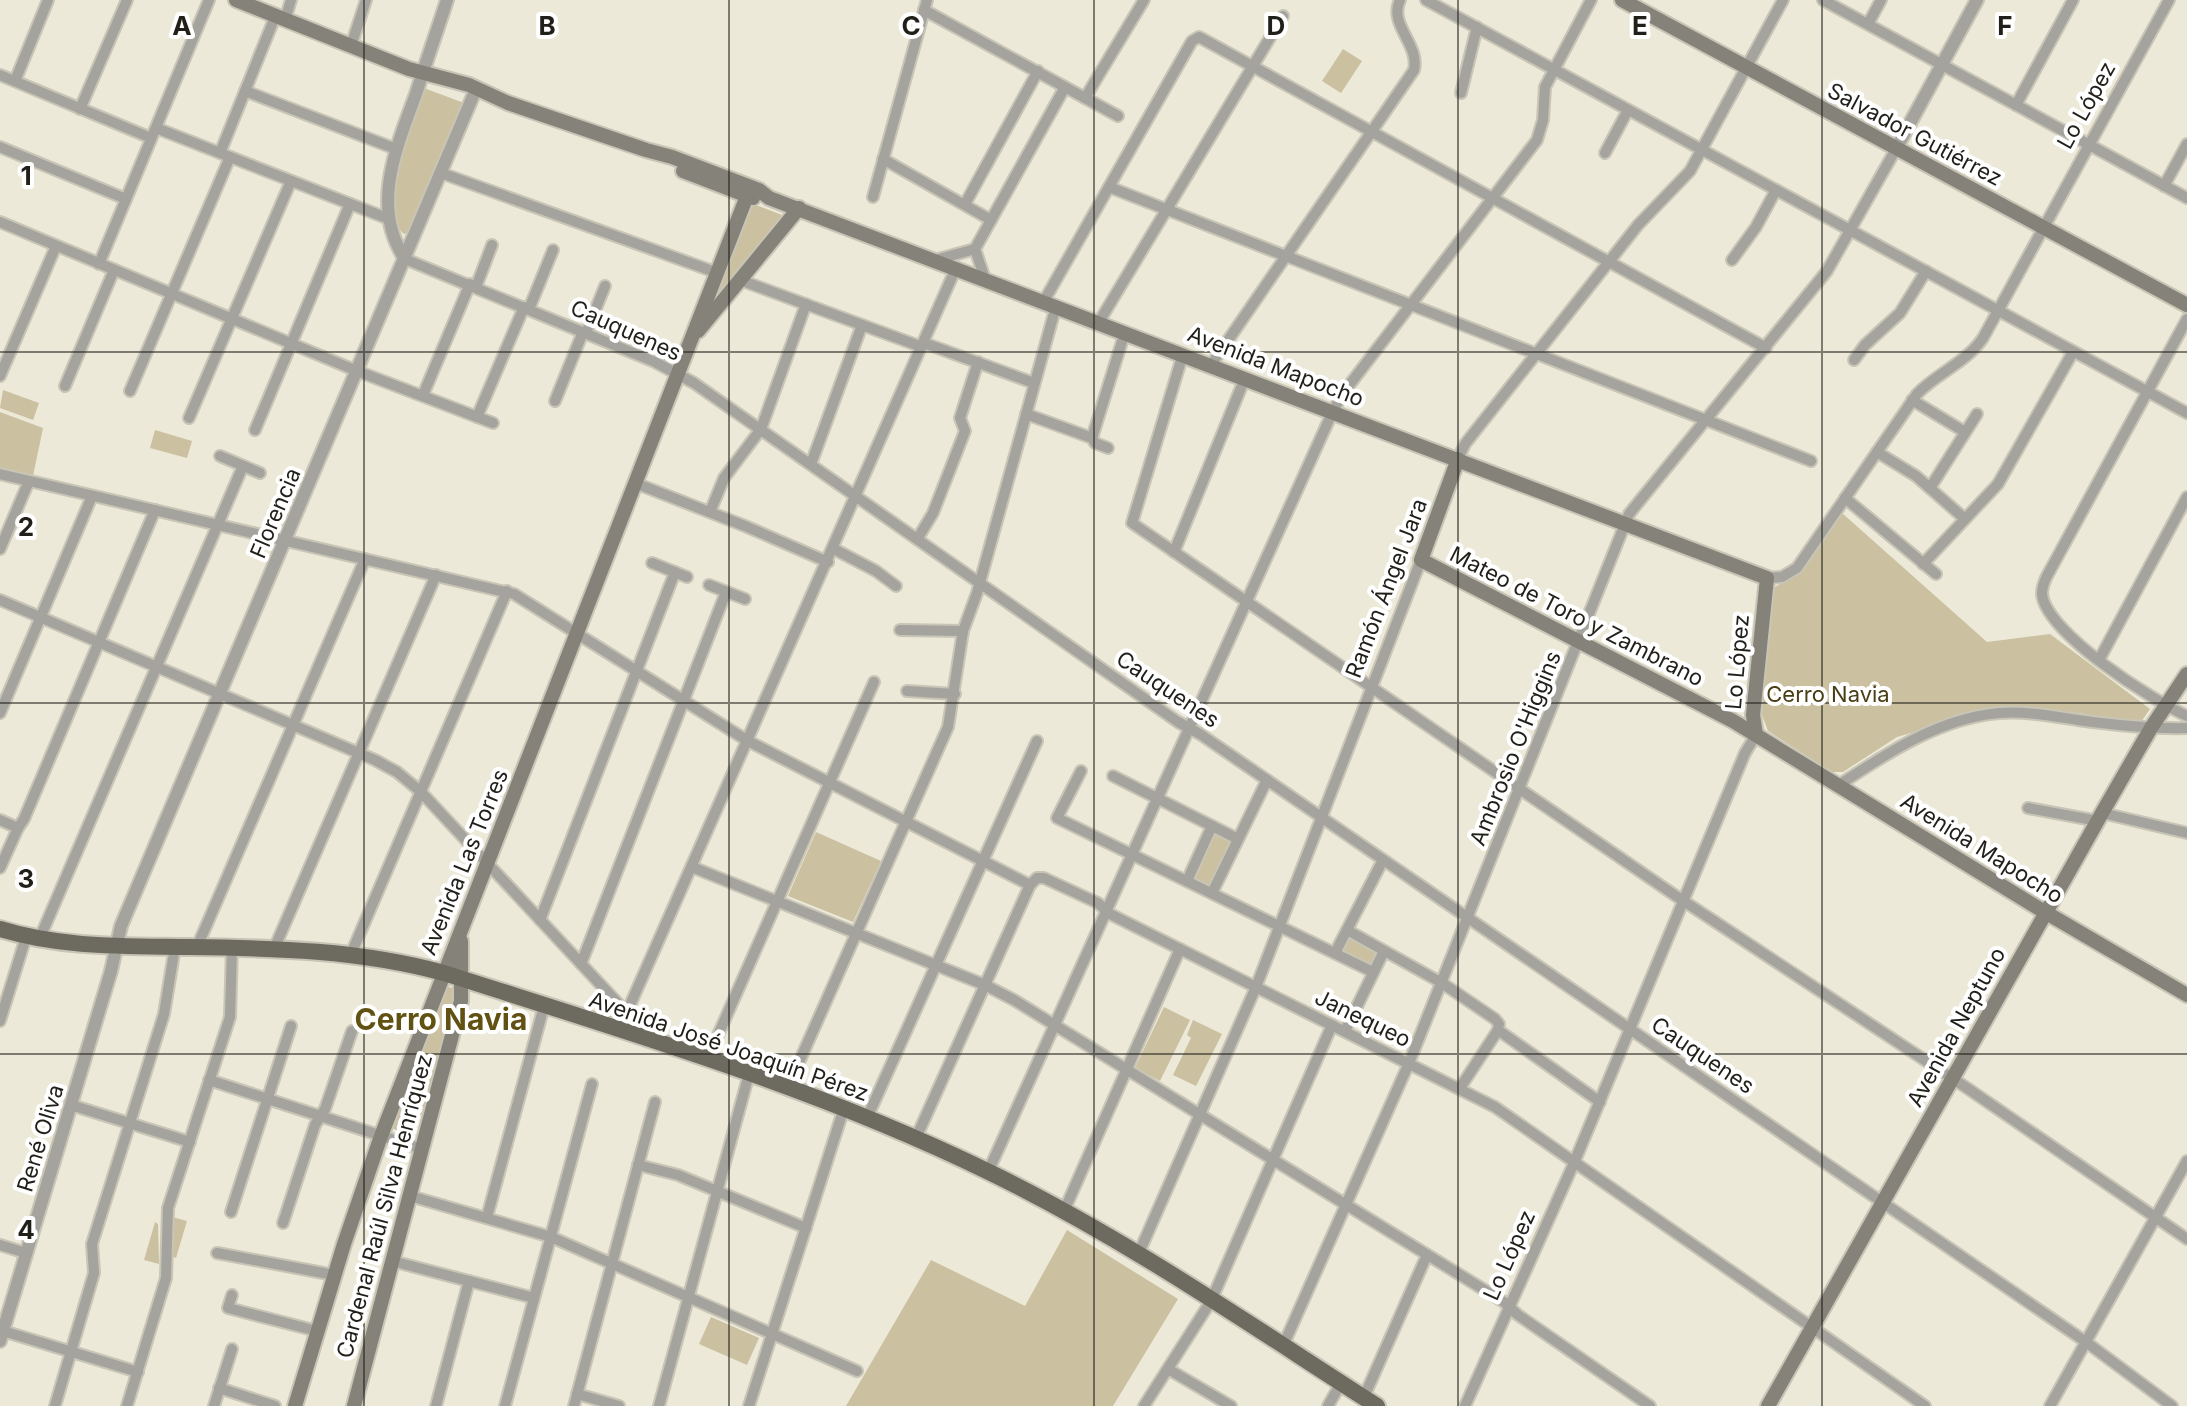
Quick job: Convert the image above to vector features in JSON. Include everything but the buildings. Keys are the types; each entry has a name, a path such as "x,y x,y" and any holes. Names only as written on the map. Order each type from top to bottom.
{"main road":[{"name":"Avenida Mapocho","path":"236,0 423,74 435,74 508,103 672,157 754,188 769,198"},
{"name":"Salvador Gutiérrez","path":"1622,0 2187,305"},
{"name":"Avenida Mapocho","path":"646,150 673,168 747,196 769,198 799,208 1767,578"},
{"name":"Avenida Las Torres","path":"295,1406 334,1275 381,1136 747,196"},
{"name":"Avenida Las Torres","path":"690,340 799,208"},
{"name":"Ramón Ángel Jara","path":"1421,560 1458,459"},
{"name":"Mateo de Toro y Zambrano","path":"1421,560 1756,735"},
{"name":"Lo López","path":"1756,735 1753,715 1767,578"},
{"name":"Avenida Neptuno","path":"1768,1406 2100,817 2151,728 2187,674"},
{"path":"1733,721 1753,715"},
{"name":"Avenida Mapocho","path":"1756,735 2046,913 2187,995"},
{"name":"Cardenal Raúl Silva Henríquez","path":"354,1406 461,1001 460,954 464,921"},
{"name":"Avenida José Joaquín Pérez","path":"0,929 32,938 116,946 351,954 462,978 788,1087 916,1138 1064,1211 1371,1402"}],"street":[{"path":"15,81 48,0"},
{"path":"80,109 127,0"},
{"path":"99,264 209,0"},
{"path":"130,391 172,294 225,155 245,91 291,0"},
{"path":"351,46 366,0"},
{"path":"405,259 389,219 389,186 396,149 447,0"},
{"path":"1085,98 1144,0"},
{"path":"1211,365 1416,65 1413,51 1396,16 1400,0"},
{"path":"1426,0 2187,413"},
{"path":"988,1172 1333,411 1344,392 1537,140 1543,120 1545,87 1591,0"},
{"name":"Ramón Ángel Jara","path":"1458,459 1465,444 1650,211 1686,177 1783,0"},
{"path":"1823,0 2187,198"},
{"path":"1868,24 1881,0"},
{"name":"Ambrosio O'Higgins","path":"1283,1346 1409,1063 1625,523 1636,504 1827,271 1977,0"},
{"path":"2016,105 2073,0"},
{"name":"Lo López","path":"1767,578 1782,577 1797,568 1912,400 1928,383 1971,353 1983,338 2169,0"},
{"path":"873,197 926,5 1118,116"},
{"path":"1099,322 1283,16"},
{"path":"1461,93 1477,27"},
{"path":"788,1087 948,727 963,631 980,582 1026,414 1050,304 1109,187 1197,37 1766,348"},
{"path":"965,204 1038,71"},
{"path":"0,75 80,109 225,155 389,219"},
{"path":"935,260 975,249 1065,87"},
{"name":"Florencia","path":"116,946 121,926 441,173 471,90"},
{"path":"245,91 396,149"},
{"path":"1605,153 1628,110"},
{"path":"2164,186 2187,144"},
{"path":"0,147 126,199"},
{"path":"883,159 991,220"},
{"path":"441,173 715,272"},
{"path":"189,418 291,181"},
{"path":"1109,187 1811,461"},
{"path":"1732,260 1756,227 1776,190"},
{"path":"255,430 350,204"},
{"path":"0,222 357,371 493,423"},
{"path":"423,395 492,245"},
{"path":"0,376 56,246"},
{"path":"975,249 985,279"},
{"path":"477,417 553,250"},
{"name":"Cauquenes","path":"405,259 678,373 1189,728 2086,1342 2172,1406"},
{"path":"619,1030 956,268"},
{"path":"65,386 114,270"},
{"path":"1854,360 1865,345 1900,313 1926,271"},
{"path":"740,280 1034,383"},
{"path":"555,401 605,286"},
{"path":"710,512 727,473 761,429 806,304"},
{"path":"2187,319 2042,589 2044,600 2060,625 2099,660 2187,716"},
{"path":"811,464 862,325"},
{"path":"1092,438 1125,332"},
{"path":"1923,564 1998,484 2073,352"},
{"path":"1183,354 1132,523 2187,1239"},
{"path":"918,538 933,513 964,434 965,428 960,418 978,362"},
{"path":"1174,552 1245,378"},
{"path":"1912,400 1965,432"},
{"path":"1026,414 1092,438 1095,443 1108,448"},
{"path":"1930,488 1977,414"},
{"path":"1877,452 1906,469 1965,519"},
{"path":"220,456 260,473"},
{"path":"0,1021 32,938 157,667 243,466"},
{"name":"Janequeo","path":"0,474 507,591 526,600 748,741 1030,885 1034,880 1044,878 1098,903 1105,910 1180,949 1495,1107 1925,1406"},
{"path":"0,549 29,481"},
{"path":"635,483 828,562"},
{"path":"0,713 92,496"},
{"path":"2099,660 2187,497"},
{"path":"1845,498 1936,574"},
{"path":"0,868 24,819 155,510"},
{"path":"834,549 876,571 896,586"},
{"path":"197,947 365,559"},
{"name":"Ramón Ángel Jara","path":"1138,1255 1256,987 1421,560"},
{"path":"652,563 687,577"},
{"path":"540,920 675,572"},
{"path":"274,949 436,575"},
{"path":"709,585 745,599"},
{"path":"351,954 507,591"},
{"path":"581,964 726,592"},
{"path":"0,600 397,772 421,792 627,1013"},
{"path":"900,630 963,631"},
{"path":"707,1060 874,682"},
{"path":"907,691 955,694"},
{"path":"1839,785 1911,741 1987,715 2026,714 2151,728 2187,728"},
{"name":"Lo López","path":"1465,1406 1574,1163 1745,753 1756,735"},
{"path":"867,1118 1037,741"},
{"path":"1081,771 1057,818 1373,972"},
{"path":"1113,776 1238,839"},
{"path":"1212,893 1267,780"},
{"path":"2028,808 2187,833"},
{"path":"0,820 18,828"},
{"path":"1187,881 1212,826"},
{"path":"1335,953 1383,860"},
{"path":"692,867 985,985 1510,1307 1650,1406"},
{"path":"916,1138 1030,885"},
{"path":"1347,930 1442,983 1499,1024 1460,1088"},
{"name":"René Oliva","path":"1,1336 116,946"},
{"path":"55,1406 94,1273 92,1244 166,1005 175,947"},
{"path":"127,1406 166,1278 167,1213 231,1010 232,948"},
{"path":"1064,1211 1180,949"},
{"path":"1345,1031 1384,951"},
{"path":"487,1217 544,1006"},
{"path":"1144,1406 1211,1301 1332,1025"},
{"path":"231,1212 291,1026"},
{"path":"1498,1030 1600,1102"},
{"path":"283,1223 352,1031"},
{"path":"659,1406 749,1074"},
{"path":"209,1080 422,1149"},
{"path":"505,1406 592,1084"},
{"path":"574,1406 655,1102"},
{"path":"71,1105 190,1142"},
{"path":"749,1406 844,1108"},
{"path":"2050,1406 2187,1161"},
{"path":"638,1165 678,1175 806,1228"},
{"path":"410,1196 551,1237 857,1371"},
{"path":"0,1245 26,1253"},
{"path":"217,1253 334,1275"},
{"path":"1371,1402 1427,1255"},
{"path":"392,1261 534,1298"},
{"path":"436,1406 469,1281"},
{"path":"232,1295 226,1314 317,1331"},
{"path":"1,1336 138,1372"},
{"path":"214,1406 232,1349"},
{"path":"1168,1369 1231,1406"},
{"path":"1328,1406 1341,1383"},
{"path":"219,1388 275,1406"},
{"path":"577,1394 619,1406"}],"green space":[{"path":"1343,49 1362,61 1341,93 1322,81"},
{"path":"424,88 464,103 411,231 404,234 396,222 393,205 395,185 405,141"},
{"path":"751,203 782,215 706,314"},
{"path":"3,390 39,403 33,420 0,408"},
{"path":"0,412 43,428 33,476 0,468"},
{"path":"155,430 192,441 187,458 150,448"},
{"name":"Cerro Navia","path":"1842,513 1987,642 2050,634 2150,709 2139,725 2080,713 1994,709 1897,737 1843,772 1832,772 1768,731 1762,715 1772,589 1798,573"},
{"path":"816,832 881,861 853,922 788,896"},
{"path":"1215,833 1232,841 1211,887 1193,878"},
{"path":"1349,935 1380,952 1372,968 1341,953"},
{"path":"442,989 456,989 456,999 430,1091 406,1083"},
{"path":"1164,1007 1190,1020 1160,1081 1135,1068"},
{"path":"1193,1020 1222,1034 1196,1086 1173,1075 1191,1038 1187,1035"},
{"path":"405,1087 428,1095 414,1136 391,1128"},
{"path":"172,1217 187,1221 176,1258 173,1257"},
{"path":"155,1222 158,1224 159,1264 144,1260"},
{"path":"1067,1230 1178,1299 1113,1406 846,1406 931,1260 1025,1306"},
{"path":"711,1317 759,1338 747,1365 699,1344"}],"district":[{"name":"Cerro Navia","path":"441,1019"}]}
